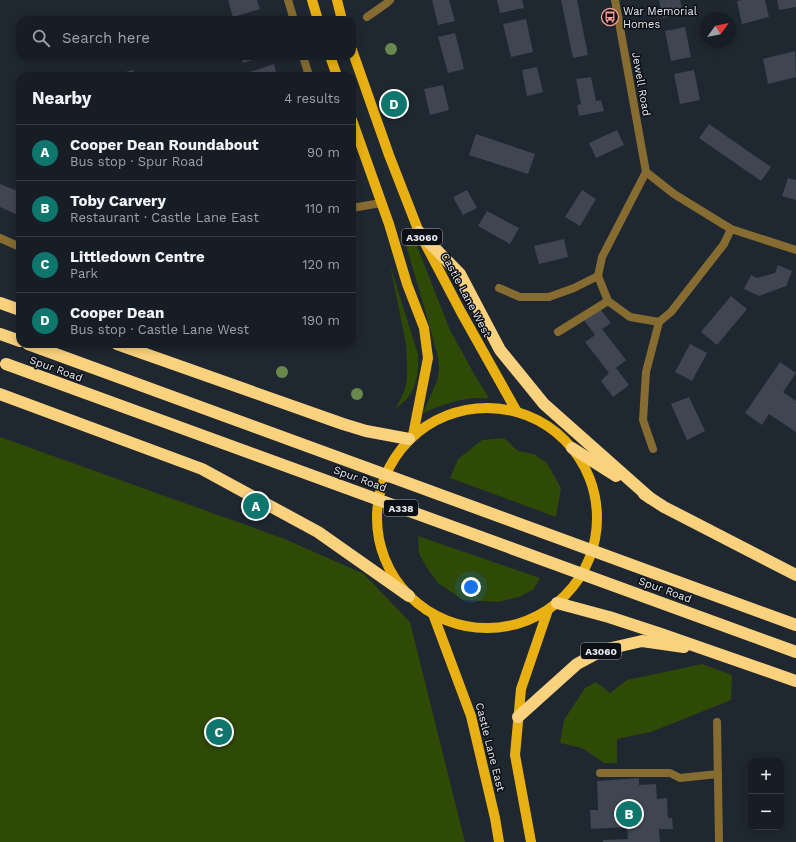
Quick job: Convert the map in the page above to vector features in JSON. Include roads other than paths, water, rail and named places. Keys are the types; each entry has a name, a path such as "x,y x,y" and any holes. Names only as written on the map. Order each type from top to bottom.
{"highway":[{"path":"420,232 460,274 500,350 544,404 650,498"},
{"path":"0,303 16,309"},
{"path":"0,334 16,340"},
{"name":"Spur Road","path":"39,348 796,625"},
{"path":"128,348 343,424 366,431 411,437"},
{"name":"Spur Road","path":"3,363 796,652"},
{"path":"0,394 202,469 318,532 408,596"},
{"path":"572,448 664,507 796,575"},
{"path":"553,606 609,617 796,682"},
{"name":"A3060","path":"518,717 577,664 603,650 642,642 707,650"}],"main road":[{"path":"312,0 317,16"},
{"path":"337,0 341,16"},
{"path":"331,60 336,72"},
{"name":"Castle Lane West","path":"356,60 389,155 420,232 461,312 517,412"},
{"name":"A3060","path":"356,131 389,224 407,284 424,328 428,358 411,437"},
{"path":"473,408 495,408 517,412 547,425 572,448 587,472 596,500 597,529 590,557 577,582 553,606 521,623 492,628 462,625 434,614 408,596 388,568 378,534 378,500 385,473 393,458 411,437 431,422 451,413 473,408"},
{"name":"Castle Lane East","path":"531,842 516,755 518,717 521,689 553,606"},
{"name":"Castle Lane East","path":"434,614 471,716 495,818 499,842"}],"street":[{"path":"288,0 293,16"},
{"path":"367,17 387,4 390,0"},
{"name":"Jewell Road","path":"615,0 646,172"},
{"path":"304,60 308,72"},
{"path":"659,322 630,317 608,301 598,276 602,257 646,172 674,194 732,229 796,250"},
{"path":"356,207 381,203"},
{"path":"653,449 643,420 646,372 659,322 671,312 724,244 732,229"},
{"path":"0,238 16,245"},
{"path":"499,288 520,297 549,297 574,288 598,276"},
{"path":"558,332 608,301"},
{"path":"717,722 719,842"},
{"path":"600,773 670,772 680,778 718,774"}],"place":[{"name":"War Memorial Homes","path":"610,17"},
{"name":"Cooper Dean","path":"394,104"},
{"name":"Cooper Dean Roundabout","path":"256,506"},
{"name":"Littledown Centre","path":"219,732"},
{"name":"Toby Carvery","path":"629,814"}]}
